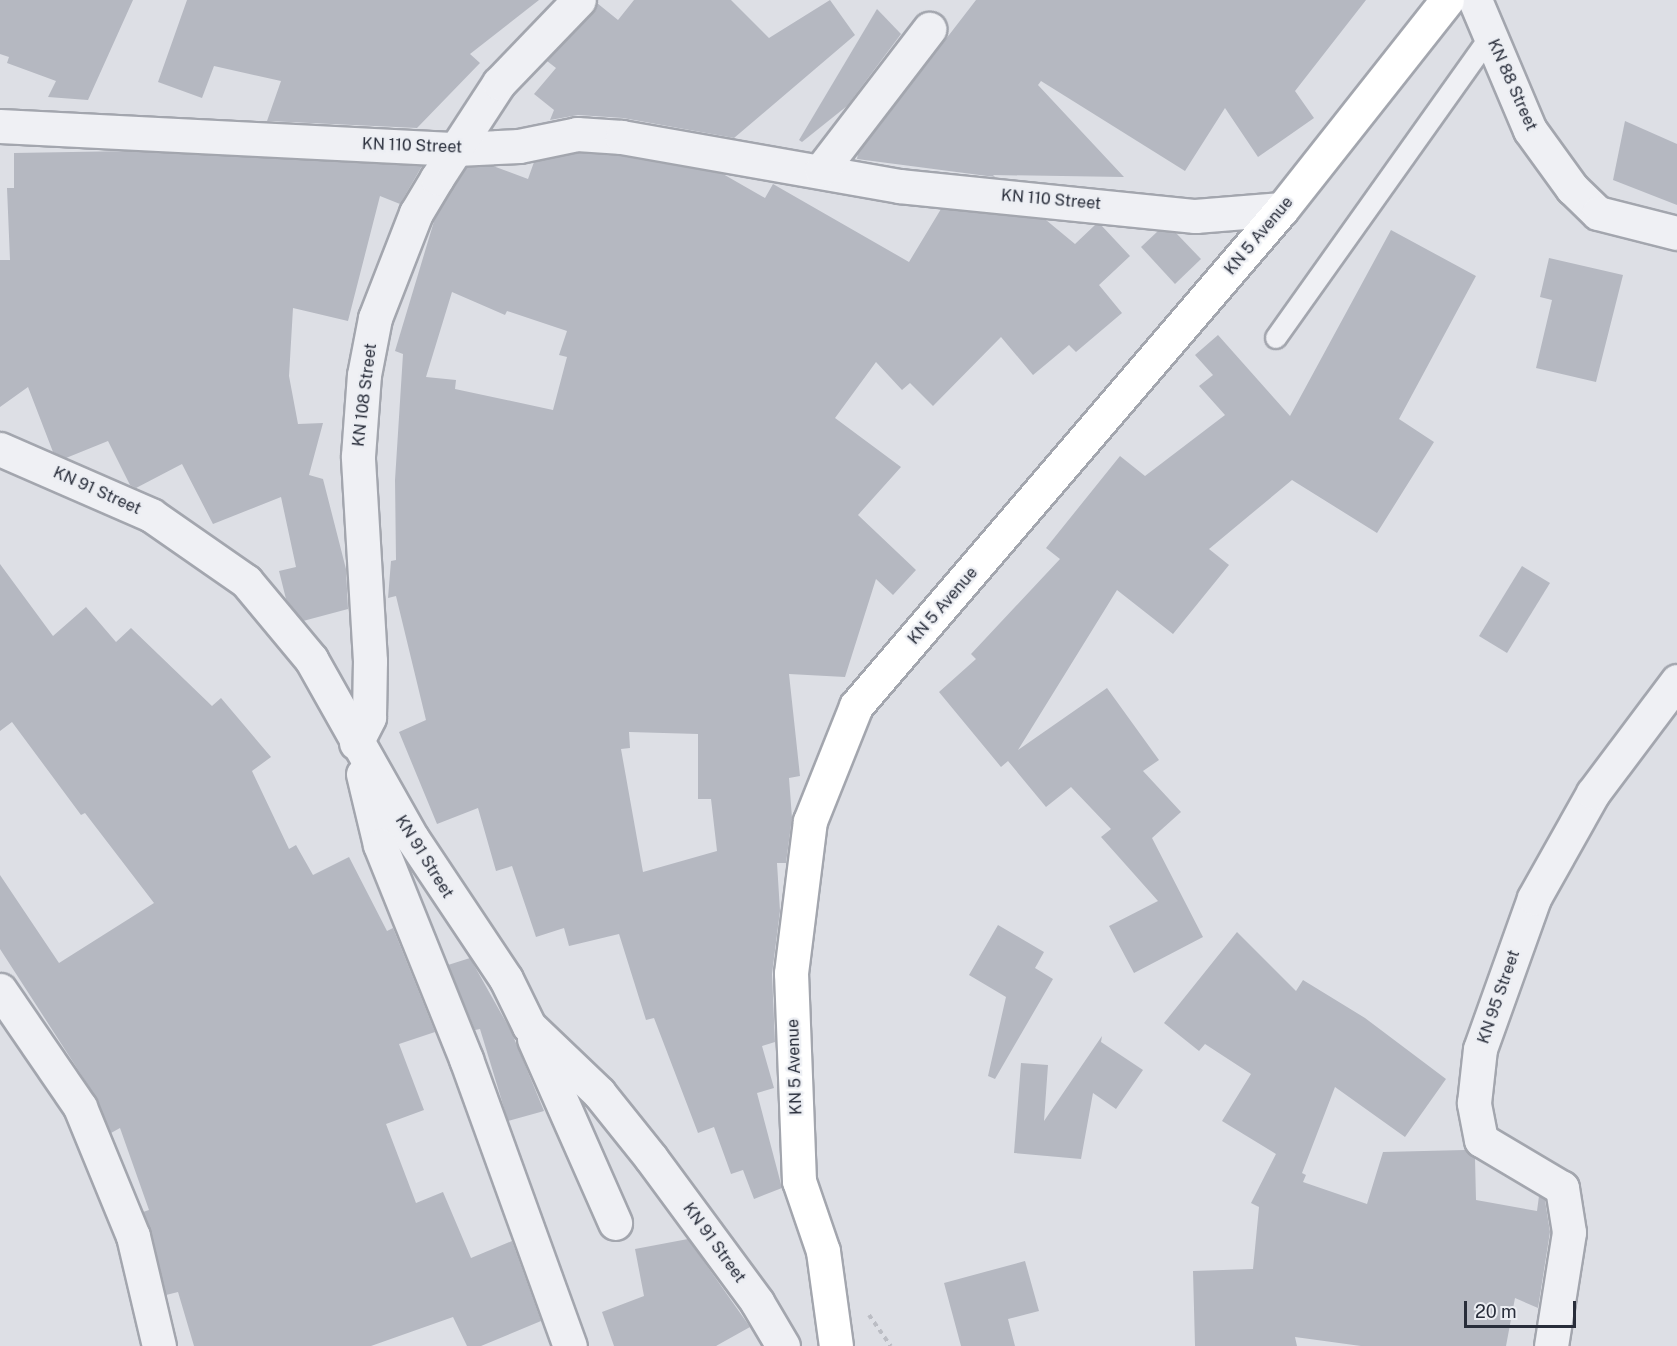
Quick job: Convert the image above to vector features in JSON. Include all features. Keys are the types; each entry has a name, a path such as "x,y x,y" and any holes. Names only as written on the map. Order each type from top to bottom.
{"main road":[{"name":"KN 5 Avenue","path":"836,1346 823,1251 799,1181 791,973 810,821 856,706 1282,209 1447,0"}],"street":[{"name":"KN 108 Street","path":"356,743 369,717 370,683 358,456 364,375 375,318 416,213 456,149 500,83 579,0"},
{"name":"KN 88 Street","path":"1475,0 1530,130 1572,188 1598,213 1677,233"},
{"path":"821,170 929,28"},
{"name":"KN 110 Street","path":"0,126 456,149 519,146 577,134 622,137 821,170 899,186 1195,216 1282,209"},
{"name":"KN 91 Street","path":"0,449 151,515 246,581 311,659 356,743 451,900 506,979 529,1026 599,1093 651,1158 757,1302 783,1346"},
{"name":"KN 95 Street","path":"1551,1346 1569,1232 1562,1188 1481,1140 1474,1103 1480,1050 1534,898 1593,793 1677,681"},
{"path":"356,743 380,845 466,1059 570,1346"},
{"path":"0,990 80,1107 132,1236 159,1346"},
{"path":"529,1026 615,1223"}],"lane":[{"path":"1276,338 1491,36"}],"building":[{"path":"0,0 133,0 88,100 48,97 56,81 7,63 9,57 0,54"},
{"path":"187,0 539,0 470,54 480,63 417,128 267,121 281,81 214,66 202,98 158,82"},
{"path":"634,0 731,0 769,38 830,0 855,35 734,138 623,118 578,115 550,120 554,110 534,94 556,68 547,61 597,3 618,20"},
{"path":"976,0 1366,0 1295,91 1314,118 1258,157 1225,108 1185,171 1041,81 1038,85 1124,177 993,175 995,177 857,159 858,153"},
{"path":"877,9 901,34 847,106 802,142 799,140"},
{"path":"1625,121 1677,144 1677,205 1613,180"},
{"path":"130,151 422,166 400,204 380,196 348,321 293,308 289,376 298,424 323,423 309,475 323,479 346,569 348,609 303,621 286,599 279,571 296,567 281,497 213,524 182,464 136,488 130,485 108,441 66,458 53,452 28,387 0,407 0,260 10,260 7,188 14,188 14,153"},
{"path":"578,153 620,156 723,174 765,198 773,184 909,262 941,209 1046,220 1075,244 1095,225 1101,225 1130,256 1099,285 1122,313 1076,352 1069,345 1033,375 1001,337 933,406 910,383 902,390 876,362 835,418 901,467 858,515 916,570 893,595 876,579 845,677 789,674 800,776 789,778 792,818 786,863 777,863 780,911 772,974 775,1042 762,1046 774,1088 757,1093 782,1188 754,1199 743,1170 731,1174 714,1127 698,1133 654,1018 646,1020 619,934 569,946 564,928 536,937 512,866 496,871 478,808 437,824 399,732 426,720 396,596 388,598 391,561 396,560 395,480 403,354 395,351 435,218 466,167 493,166 528,179 534,162","holes":["452,292 505,315 507,311 567,331 559,355 567,357 553,410 455,389 456,380 426,377","629,732 698,734 698,799 711,799 717,851 643,872 621,749 630,748"]},
{"path":"1391,230 1476,276 1399,419 1434,442 1377,533 1292,480 1209,549 1229,565 1173,634 1117,590 1018,750 1107,688 1159,760 1143,771 1181,812 1152,838 1203,937 1134,973 1109,926 1158,901 1101,837 1111,829 1071,787 1046,807 1008,761 1001,767 939,692 976,659 971,654 1060,559 1046,548 1120,456 1145,476 1225,415 1199,386 1213,375 1195,355 1218,335 1290,416"},
{"path":"1158,231 1176,233 1201,259 1175,284 1141,247"},
{"path":"1549,258 1623,275 1596,382 1536,368 1552,300 1540,297"},
{"path":"0,564 53,636 86,607 116,642 131,628 212,706 221,698 271,757 252,771 289,849 296,845 313,875 349,857 387,931 393,928 435,1032 399,1044 424,1110 386,1124 416,1203 443,1192 471,1258 512,1241 541,1321 481,1346 467,1346 453,1317 371,1346 194,1346 178,1292 166,1295 143,1212 149,1210 120,1128 111,1133 95,1096 0,949 0,875 59,963 154,903 85,813 81,815 12,722 0,731"},
{"path":"1522,566 1550,583 1507,653 1479,636"},
{"path":"998,925 1044,952 1035,968 1053,979 995,1079 988,1076 1006,997 969,975"},
{"path":"1237,932 1296,991 1303,980 1365,1018 1446,1079 1405,1137 1335,1087 1302,1173 1306,1175 1303,1182 1367,1204 1383,1152 1465,1150 1475,1158 1476,1200 1537,1211 1539,1196 1545,1200 1550,1232 1538,1308 1515,1298 1506,1346 1361,1346 1295,1337 1297,1346 1195,1346 1193,1271 1253,1269 1259,1207 1251,1203 1276,1154 1222,1121 1251,1074 1205,1044 1199,1051 1164,1023"},
{"path":"470,958 511,1031 544,1111 508,1121 480,1029 475,1030 448,965"},
{"path":"1102,1036 1101,1042 1143,1070 1116,1109 1093,1093 1081,1159 1014,1153 1021,1063 1048,1065 1044,1121"},
{"path":"688,1239 750,1327 716,1346 614,1346 602,1312 644,1296 635,1249"},
{"path":"1025,1261 1039,1311 1008,1319 1015,1346 961,1346 944,1283"}]}
